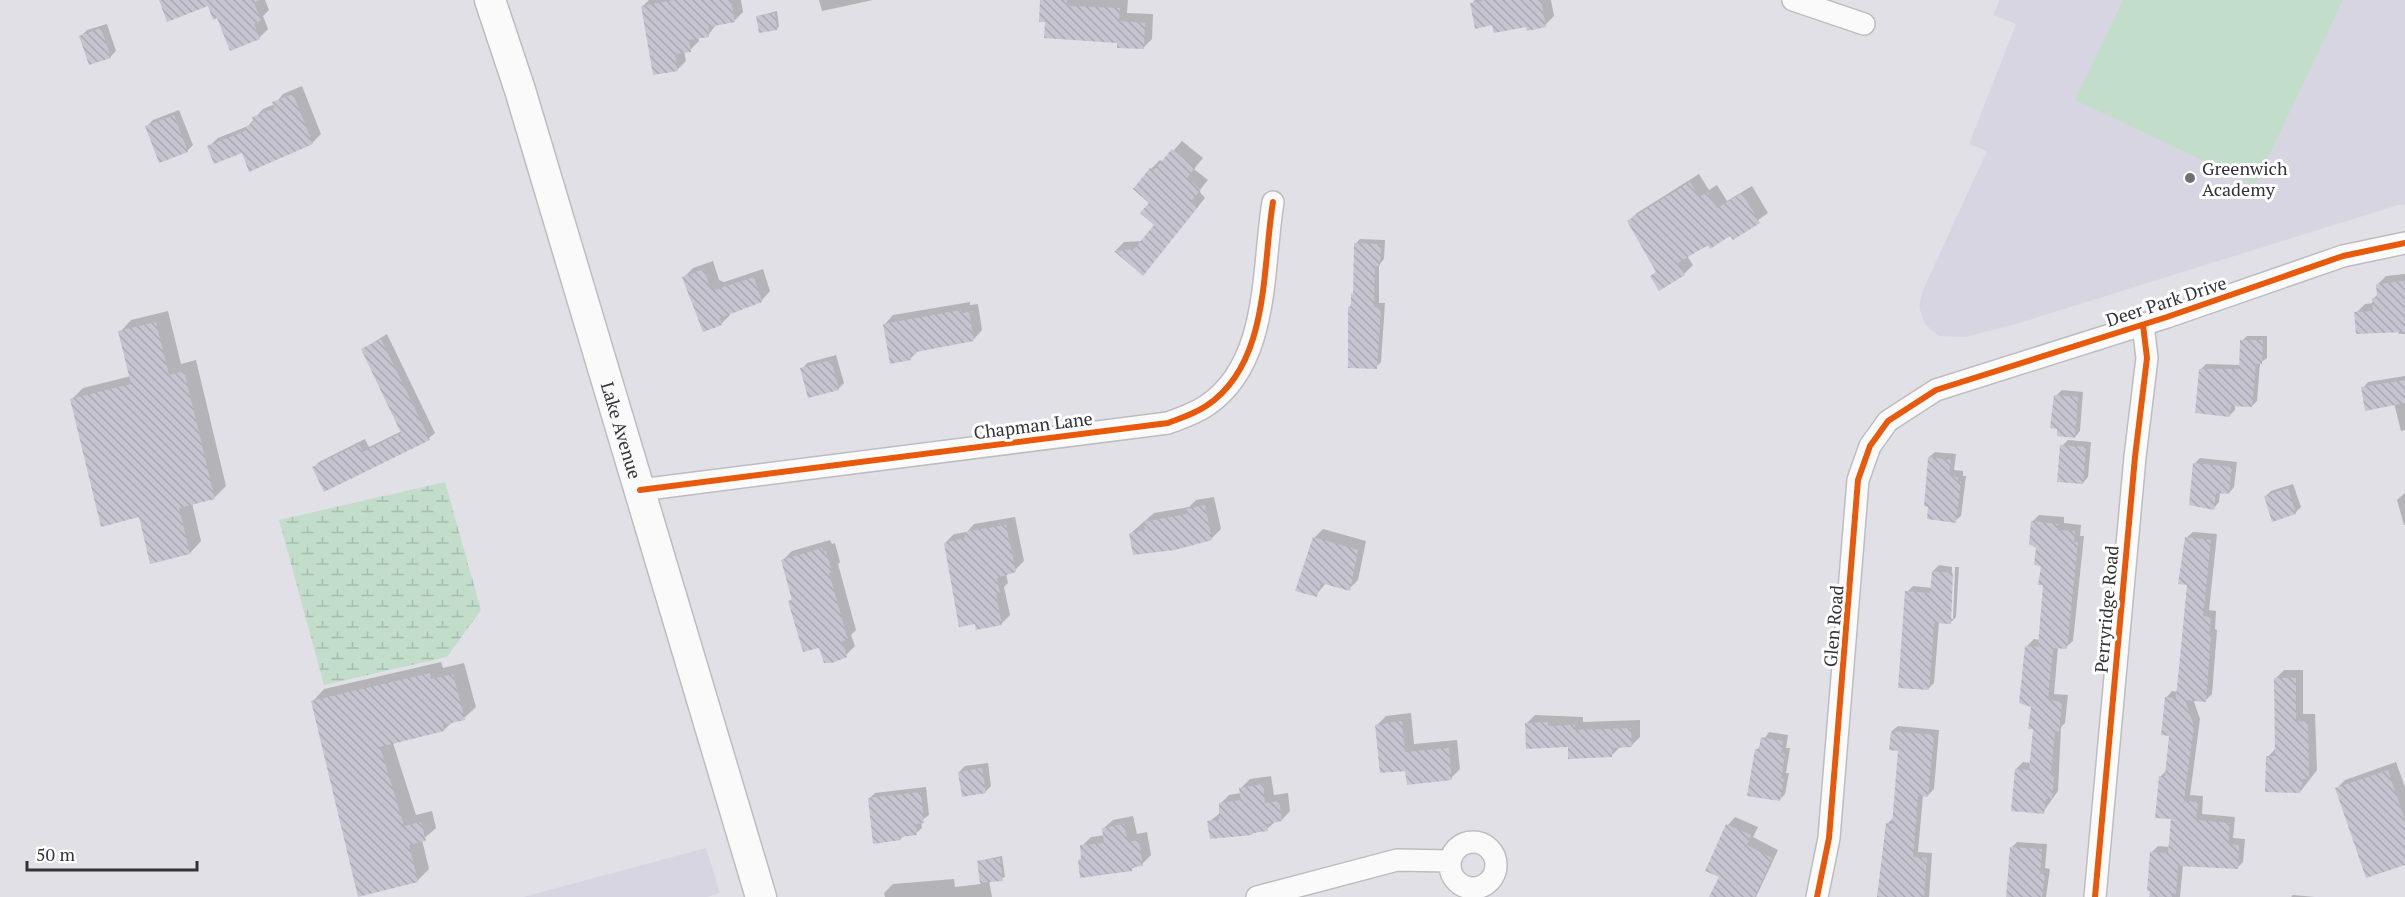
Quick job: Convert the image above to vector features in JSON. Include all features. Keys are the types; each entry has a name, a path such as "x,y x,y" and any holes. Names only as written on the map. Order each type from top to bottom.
{"main road":[{"name":"Lake Avenue","path":"490,0 520,90 761,897"}],"street":[{"path":"1793,0 1864,24"},
{"name":"Chapman Lane","path":"639,490 1168,423 1197,412 1209,405 1242,366 1254,338 1273,202"},
{"name":"Deer Park Drive","path":"1936,390 2143,325 2343,256 2405,243"},
{"name":"Perryridge Road","path":"2095,897 2135,457 2147,358 2143,325"},
{"name":"Glen Road","path":"1817,897 1829,838 1858,480 1870,446 1888,421 1936,390"},
{"path":"1257,897 1397,860 1450,861"}],"shaded area":[{"name":"Greenwich Academy","path":"2000,0 2405,0 2405,205 2398,205 2016,324 1965,337 1939,336 1925,324 1919,307 1923,290 1987,151 1969,144 2016,24 1993,15"},
{"path":"706,848 720,893 707,897 523,897"}],"green space":[{"path":"2123,0 2343,0 2255,185 2075,100"},
{"path":"445,482 481,610 447,657 324,685 279,520"}],"building":[{"path":"159,0 260,0 254,3 261,20 254,24 260,39 230,51 217,18 213,20 208,6 167,22"},
{"path":"674,0 731,0 735,22 709,27 709,37 689,40 691,52 675,54 678,71 653,75 641,6"},
{"path":"1040,0 1067,0 1067,6 1120,8 1119,21 1145,23 1144,49 1117,48 1117,43 1044,38 1045,22 1039,22"},
{"path":"1486,0 1541,0 1546,27 1527,31 1526,27 1494,33 1492,25 1475,29 1470,3"},
{"path":"775,13 777,30 759,33 756,16"},
{"path":"101,28 111,58 89,65 79,36"},
{"path":"293,94 313,144 249,172 242,153 214,164 207,146 245,131 244,128 254,122 252,117 275,108 272,102"},
{"path":"174,115 188,152 159,163 145,126"},
{"path":"1172,149 1195,168 1187,178 1201,190 1191,201 1198,207 1143,276 1114,251 1134,249 1154,225 1140,213 1149,203 1133,189 1150,168 1154,170"},
{"path":"1690,182 1699,197 1707,192 1717,208 1742,193 1760,223 1733,240 1730,236 1710,249 1708,245 1678,263 1685,275 1659,291 1650,276 1656,272 1627,221"},
{"path":"1354,243 1381,244 1380,266 1375,266 1374,307 1381,308 1377,369 1348,368 1348,307 1351,306 1351,293 1353,294"},
{"path":"704,269 710,288 715,290 754,277 762,302 720,318 722,325 703,332 682,277"},
{"path":"2405,281 2405,332 2356,334 2354,312 2373,311 2372,298 2377,298 2376,284"},
{"path":"961,310 961,313 969,312 974,341 916,352 910,355 911,360 890,364 883,324"},
{"path":"156,322 169,375 184,371 215,499 179,508 190,554 150,564 139,517 101,527 70,399 131,384 118,331"},
{"path":"381,339 430,440 324,492 312,467 359,444 363,452 401,433 361,349"},
{"path":"2240,340 2263,340 2262,364 2256,364 2252,407 2231,406 2230,417 2195,413 2199,369 2239,369"},
{"path":"831,360 839,390 808,398 800,368"},
{"path":"2405,380 2405,403 2365,411 2361,387"},
{"path":"2054,395 2078,397 2075,438 2057,436 2057,429 2050,428"},
{"path":"2060,445 2086,447 2083,484 2057,482"},
{"path":"1928,457 1951,460 1949,475 1958,477 1958,482 1961,482 1956,523 1927,519 1928,507 1924,506"},
{"path":"2193,463 2232,467 2229,494 2216,493 2214,510 2189,505"},
{"path":"2288,488 2296,514 2272,522 2264,496"},
{"path":"1205,505 1212,540 1175,550 1133,555 1129,533 1145,530 1144,522 1186,514 1186,509"},
{"path":"2031,521 2058,524 2057,530 2075,531 2074,542 2078,542 2067,649 2053,648 2048,700 2062,702 2059,732 2055,731 2051,772 2054,777 2052,799 2046,799 2044,814 2011,811 2015,769 2029,770 2033,729 2028,729 2031,707 2019,703 2025,646 2044,647 2038,646 2043,585 2038,585 2041,566 2034,565 2036,548 2029,544"},
{"path":"1006,525 1016,572 997,578 1000,593 996,594 1002,625 976,630 975,624 959,627 944,543 965,538 964,532"},
{"path":"1313,537 1358,550 1350,591 1321,583 1317,597 1295,591"},
{"path":"2185,537 2211,540 2203,616 2211,617 2209,635 2211,635 2206,702 2185,700 2194,726 2184,801 2198,802 2196,820 2230,823 2228,844 2239,845 2238,869 2178,866 2176,894 2172,893 2172,897 2149,897 2150,891 2147,891 2150,852 2168,853 2171,819 2155,818 2159,776 2165,776 2169,736 2161,735 2165,697 2176,698 2187,585 2178,584"},
{"path":"822,548 823,552 826,551 832,572 829,573 848,640 842,641 847,657 832,663 824,663 819,648 803,652 788,601 792,600 781,560"},
{"path":"1932,571 1953,573 1951,624 1934,623 1929,690 1898,688 1905,591 1930,593"},
{"path":"430,673 431,679 453,674 465,720 443,725 444,731 380,747 404,826 421,822 426,841 409,845 418,882 358,897 311,701"},
{"path":"2274,678 2296,678 2296,721 2308,722 2309,779 2303,779 2300,793 2265,792 2266,756 2275,756"},
{"path":"1402,721 1405,752 1449,748 1452,780 1407,785 1405,771 1380,773 1375,725"},
{"path":"1548,722 1548,726 1575,725 1575,730 1631,728 1632,747 1612,748 1612,757 1568,759 1568,747 1526,749 1525,723"},
{"path":"1891,731 1934,735 1928,797 1918,796 1913,857 1927,858 1924,897 1877,897 1886,823 1892,824 1898,751 1889,750"},
{"path":"1761,737 1783,741 1781,753 1785,754 1781,778 1784,779 1780,801 1747,796 1755,749 1759,749"},
{"path":"982,768 986,793 962,797 958,772"},
{"path":"2388,770 2405,820 2405,865 2366,878 2335,788"},
{"path":"1263,784 1265,803 1279,801 1282,821 1267,824 1268,831 1251,833 1252,835 1210,839 1207,821 1219,820 1219,803 1241,800 1239,788"},
{"path":"921,792 924,823 916,824 917,835 873,844 868,798"},
{"path":"1124,824 1128,842 1139,840 1143,866 1132,867 1132,871 1080,878 1078,860 1081,859 1080,845 1104,843 1102,828"},
{"path":"1726,824 1751,835 1747,845 1772,858 1755,897 1709,897 1719,877 1705,871"},
{"path":"2010,847 2042,849 2040,874 2045,874 2042,897 2006,897"},
{"path":"1000,858 1003,881 980,883 977,861"}],"cycle path":[{"path":"640,490 1168,423 1192,414 1206,406 1227,388 1242,366 1252,340 1264,284 1273,202"},
{"path":"1817,897 1829,838 1858,480 1870,446 1888,421 1936,390 2167,317 2343,256 2405,243"},
{"path":"2095,897 2135,457 2147,358 2143,325"}],"place":[{"name":"Greenwich Academy","path":"2190,178"}]}
